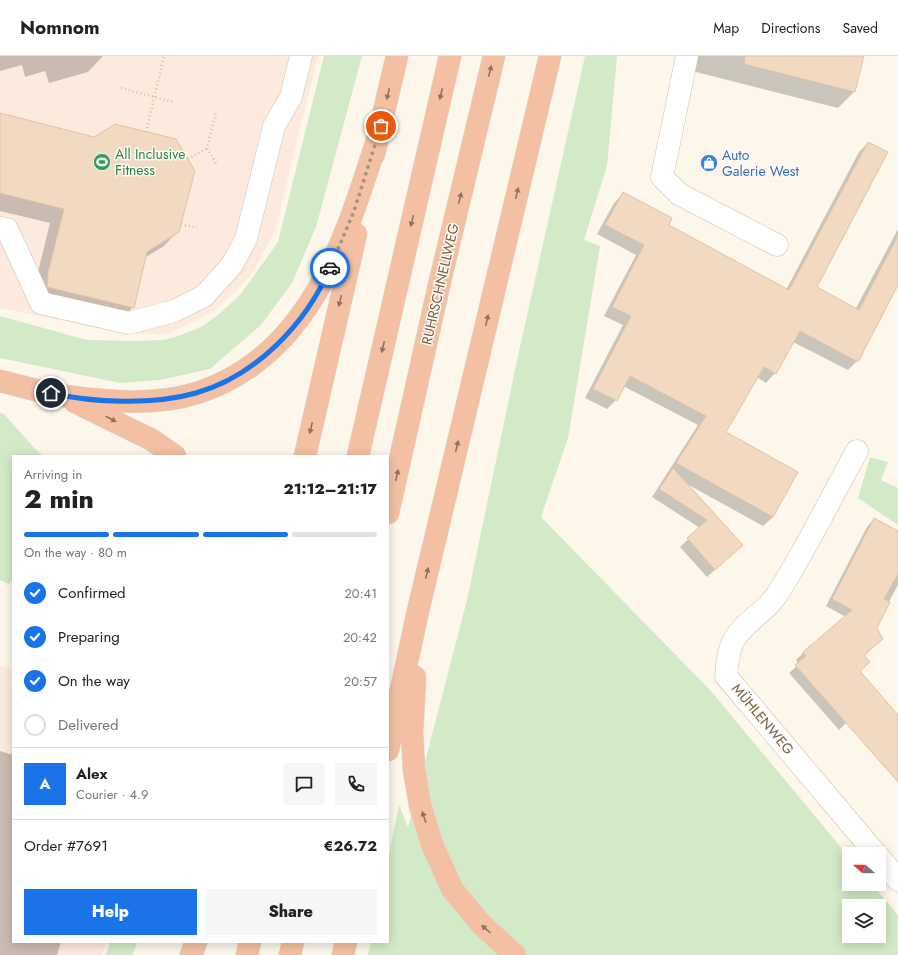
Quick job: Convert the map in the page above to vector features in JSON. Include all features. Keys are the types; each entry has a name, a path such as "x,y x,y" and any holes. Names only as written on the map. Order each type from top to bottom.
{"highway":[{"path":"305,455 397,56"},
{"path":"358,455 450,56"},
{"name":"RUHRSCHNELLWEG","path":"389,509 440,281 494,56"},
{"path":"389,745 418,611 550,56"},
{"path":"0,381 63,396 110,400 139,400 169,398 196,393 239,374 264,357 284,337 308,307 328,274 354,211 377,140"},
{"path":"63,396 152,440 174,455"},
{"path":"418,611 412,733 414,770 420,805 432,844 452,889 481,924 516,955"},
{"path":"191,955 196,943"},
{"path":"195,955 196,943"},
{"path":"247,955 250,943"},
{"path":"290,955 293,943"},
{"path":"343,955 346,943"}],"street":[{"path":"2,225 41,303 129,323 174,311 204,296 232,265 246,239 274,126 291,97 301,56"},
{"path":"688,56 662,177 678,194 777,245"},
{"name":"MÜHLENWEG","path":"857,451 796,563 774,598 749,621 733,642 727,663 726,676 870,847"},
{"path":"886,865 898,880"}],"path":[{"path":"146,132 164,56"},
{"path":"121,88 173,102"},
{"path":"216,112 207,148 216,163"},
{"path":"188,159 207,148"},
{"path":"181,224 196,228"}],"shaded area":[{"path":"0,56 318,56 275,231 250,277 214,312 167,334 122,333 0,308"},
{"path":"0,666 12,670 12,943 106,943 102,955 0,955"}],"green space":[{"path":"324,56 362,56 316,227 292,283 261,325 210,369 160,380 120,383 0,358 0,316 87,340 163,340 201,327 218,315 240,295 278,242"},
{"path":"585,56 617,56 607,166 584,240 600,246 568,438 541,517 710,690 842,849 842,891 878,891 885,899 842,899 842,943 886,943 886,901 898,915 898,955 368,955 371,943 389,943 389,854 399,805 408,827 467,600 516,365"},
{"path":"0,413 4,414 39,453 43,455 12,455 12,581 9,584 0,580"},
{"path":"870,457 888,462 881,480 898,488 898,525 858,498"},
{"path":"110,943 137,943 133,955 106,955"}],"building":[{"path":"745,56 864,56 855,92 744,64"},
{"path":"0,113 94,137 115,124 176,139 195,171 179,232 147,252 134,308 47,287 48,273 64,209 0,193"},
{"path":"868,142 888,152 817,287 859,310 898,236 898,285 858,362 800,331 776,374 764,367 726,432 798,472 773,517 676,463 706,416 630,376 617,401 593,389 631,316 612,307 644,245 605,225 623,192 672,218 669,225 789,290"},
{"path":"673,468 743,545 715,570 687,538 707,520 659,489"},
{"path":"874,518 898,531 898,574 884,599 890,602 877,628 883,639 864,655 870,662 860,671 898,715 898,782 795,665 806,656 803,652 852,610 832,599"}],"way so far":[{"path":"330,268 354,211 381,126"}],"place":[{"name":"All Inclusive Fitness","path":"102,162"},
{"name":"Auto Galerie West","path":"709,163"}],"route":[{"path":"51,393 63,396 110,400 146,400 169,398 196,393 215,386 239,374 264,357 284,337 308,307 328,274 330,268"}]}
